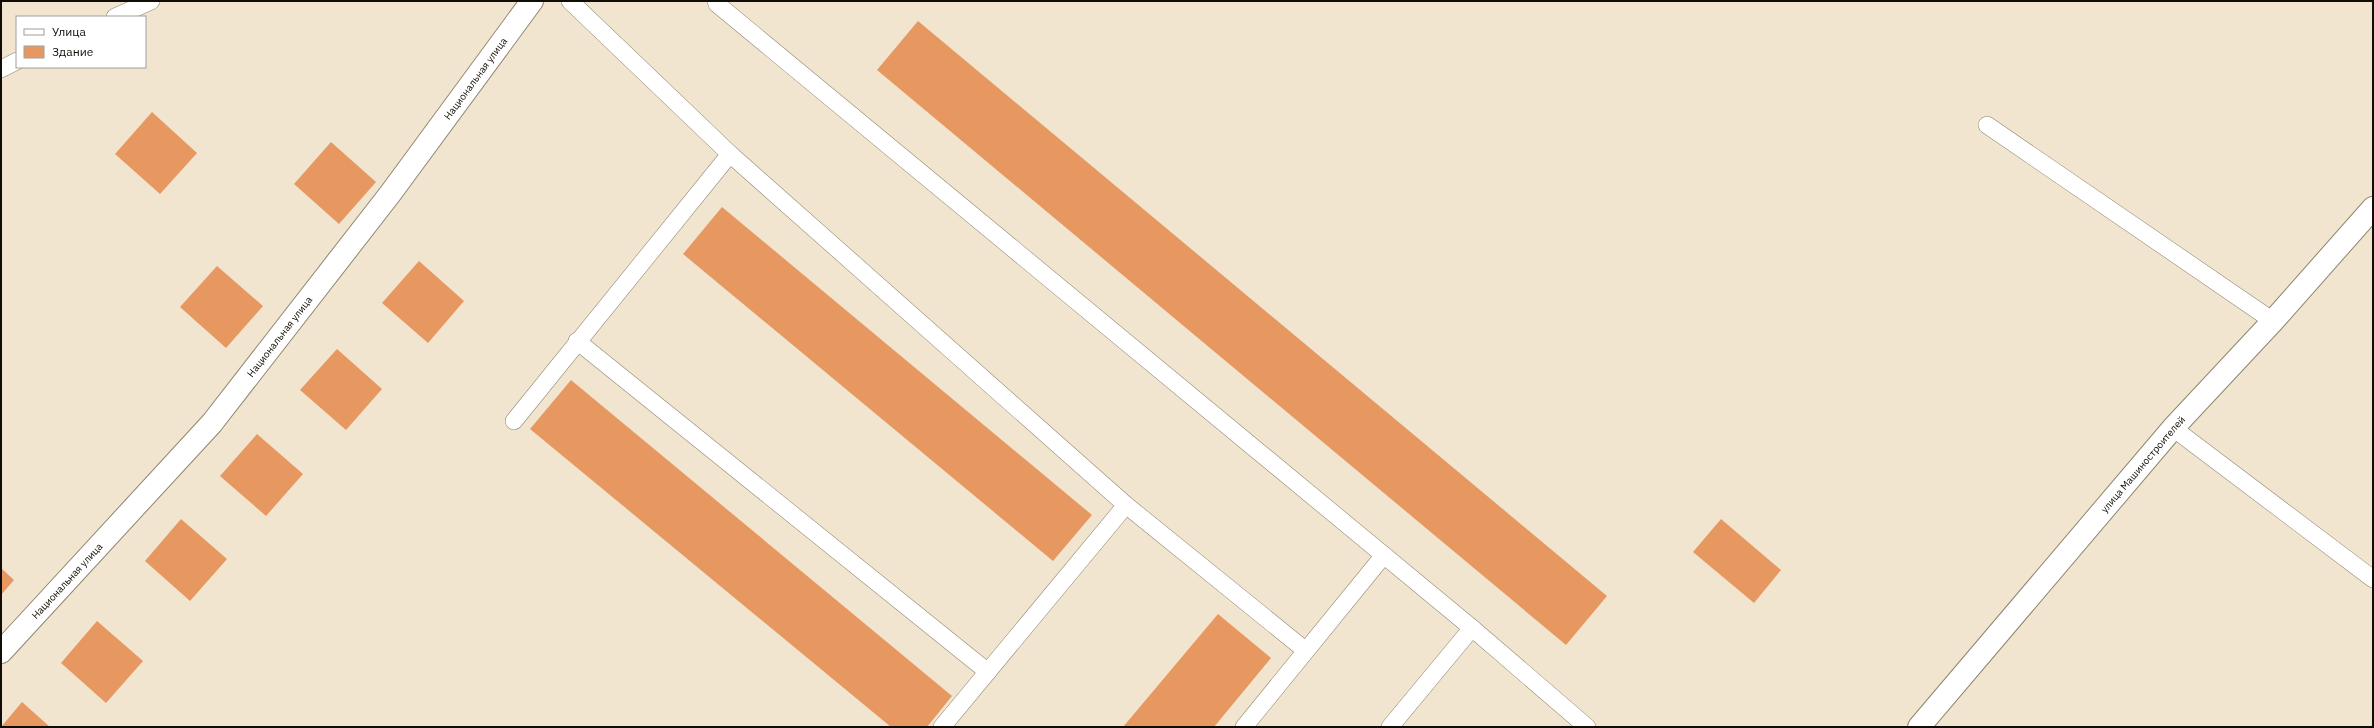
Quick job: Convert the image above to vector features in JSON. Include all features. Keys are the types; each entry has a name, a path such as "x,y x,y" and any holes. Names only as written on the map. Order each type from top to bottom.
{"street":[{"name":"Национальная улица","path":"1,652 212,423 390,194 532,1"},
{"name":"улица Машиностроителей","path":"1919,727 2173,428 2273,321 2373,208"}],"lane":[{"path":"117,16 151,1"},
{"path":"570,1 730,154 1126,505 1305,650"},
{"path":"716,1 722,9 1472,628 1587,727"},
{"path":"1,69 16,62"},
{"path":"1987,125 2273,321"},
{"path":"514,421 577,341 730,154"},
{"path":"577,341 988,672"},
{"path":"2173,428 2373,579"},
{"path":"942,727 1126,505"},
{"path":"1244,727 1305,650 1384,555"},
{"path":"1390,727 1472,628"}],"building":[{"path":"918,21 1607,596 1566,645 877,70"},
{"path":"152,112 197,153 160,194 115,154"},
{"path":"331,142 376,182 339,224 294,184"},
{"path":"722,207 1092,515 1053,561 683,254"},
{"path":"419,261 464,301 428,343 382,303"},
{"path":"217,266 263,306 226,348 180,307"},
{"path":"337,349 382,389 346,430 300,390"},
{"path":"571,380 952,696 927,727 891,727 530,429"},
{"path":"257,434 303,474 266,516 220,476"},
{"path":"181,519 227,559 190,601 145,561"},
{"path":"1721,519 1781,570 1754,603 1693,552"},
{"path":"1,568 14,580 1,595"},
{"path":"1218,614 1271,658 1214,727 1123,727"},
{"path":"97,621 143,661 106,703 61,663"},
{"path":"22,702 50,727 1,727"}]}
